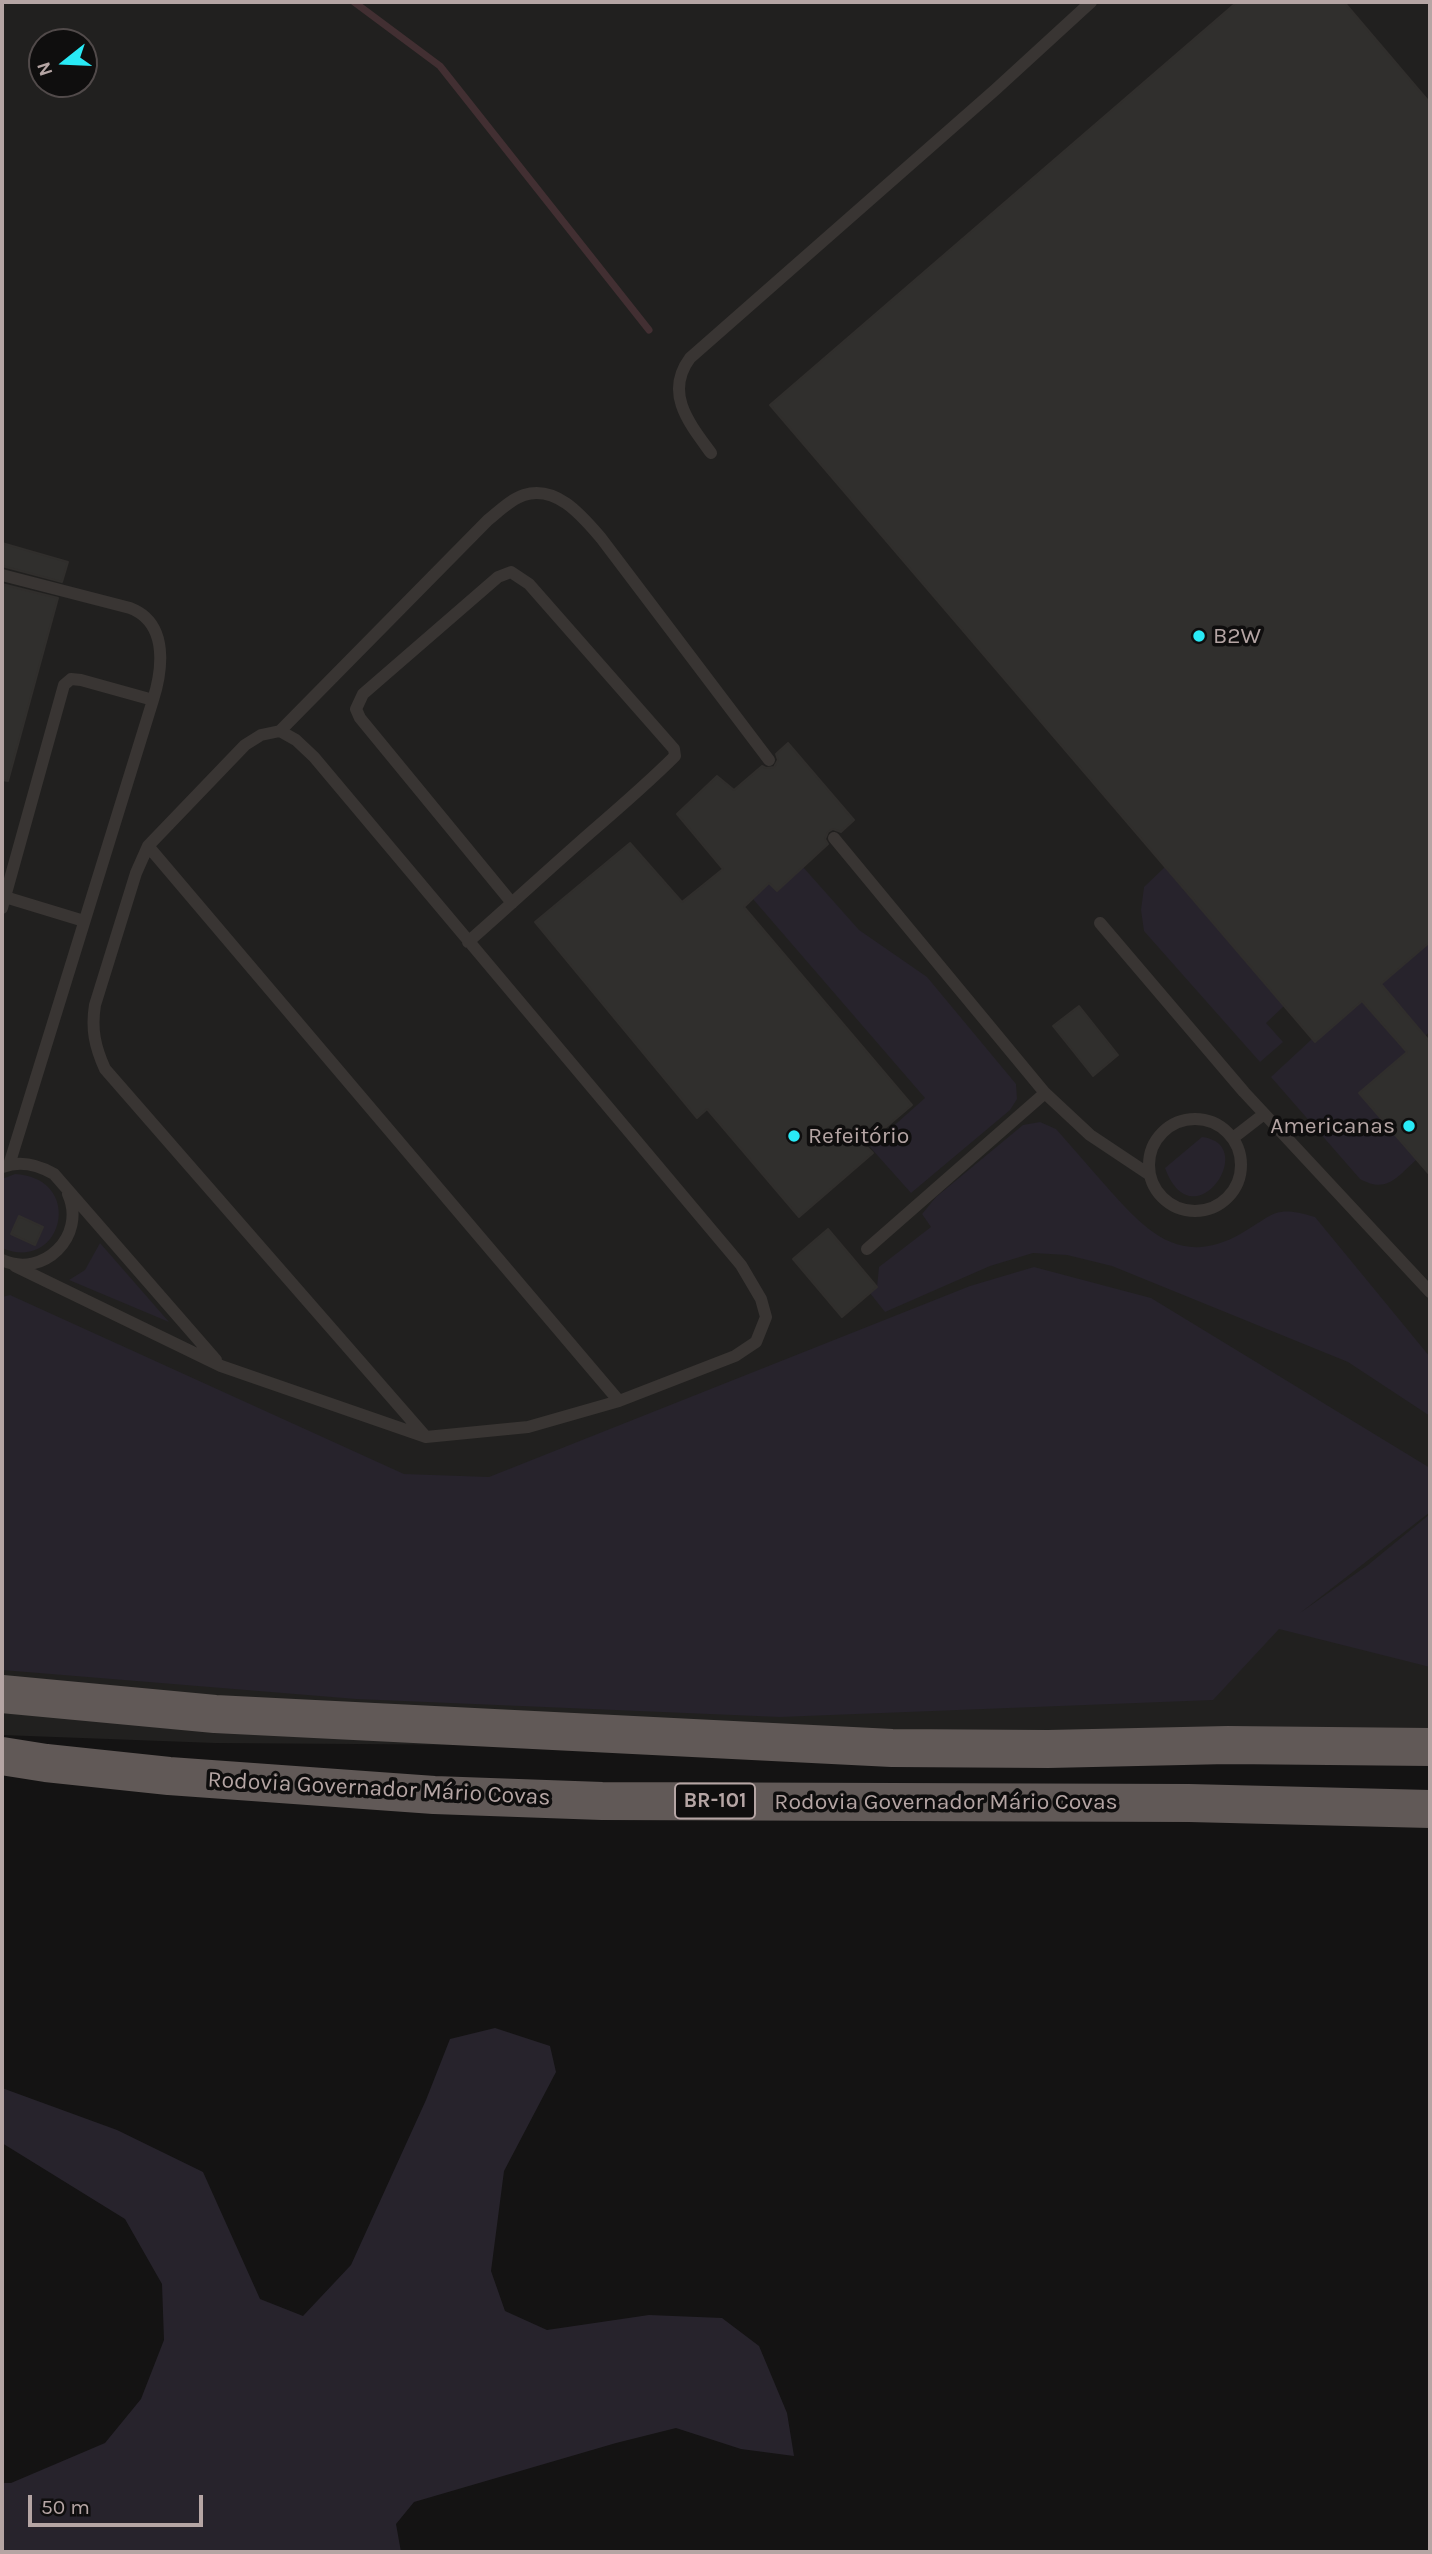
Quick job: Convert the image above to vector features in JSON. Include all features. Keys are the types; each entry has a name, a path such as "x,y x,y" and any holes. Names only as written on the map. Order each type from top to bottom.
{"highway":[{"path":"2,1694 215,1714 892,1748 1048,1749 1228,1745 1430,1747"},
{"name":"Rodovia Governador Mário Covas","path":"2,1756 169,1776 434,1795 602,1801 1189,1802 1430,1809"}],"lane":[{"path":"711,453 686,418 680,399 679,377 690,358 1091,2"},
{"path":"426,1437 105,1069 96,1051 92,1024 118,930 136,873 148,846 245,745 261,735 280,730 488,520 524,495 545,494 566,503 580,514 769,760"},
{"path":"468,942 512,903 675,756 674,749 529,584 511,572 498,577 385,674 363,694 356,709 360,718 512,903"},
{"path":"2,575 130,608 146,617 156,636 161,656 160,675 153,699 5,1167 24,1163 40,1166 54,1174 221,1366"},
{"path":"84,921 3,902 64,685 71,679 80,680 153,699"},
{"path":"2,1260 221,1366 426,1437 528,1427 619,1401 735,1356 756,1342 763,1329 766,1317 761,1299 741,1265 314,757 296,740 280,730"},
{"path":"834,838 1045,1093 1090,1135 1150,1175"},
{"path":"148,846 619,1401"},
{"path":"1100,923 1264,1114 1430,1292"},
{"path":"867,1249 1045,1093"},
{"path":"1233,1138 1264,1114"},
{"path":"1203,1118 1220,1125 1233,1138 1241,1154 1241,1172 1235,1190 1223,1203 1206,1211 1188,1211 1171,1205 1157,1192 1150,1175 1149,1157 1156,1140 1168,1126 1185,1119 1203,1118"},
{"path":"15,1266 43,1261 58,1251 68,1237 73,1220 72,1202 64,1186"}],"shaded area":[{"path":"2,2 1430,2 1430,1747 1048,1749 215,1743 2,1735"},
{"path":"803,867 859,930 927,977 1016,1084 1017,1099 1010,1110 911,1193 870,1147 925,1098 753,899 769,883 777,891"},
{"path":"1165,867 1284,1006 1266,1023 1283,1042 1260,1062 1144,931 1141,910 1144,887"},
{"path":"1430,942 1430,1031 1425,1036 1381,984"},
{"path":"1362,1001 1407,1052 1360,1093 1417,1159 1391,1181 1377,1185 1360,1179 1271,1077 1312,1039 1315,1041"},
{"path":"1040,1122 1056,1129 1135,1217 1165,1240 1182,1246 1200,1247 1220,1243 1276,1213 1301,1213 1315,1217 1430,1357 1430,1416 1348,1362 1112,1266 1067,1255 1033,1253 990,1266 885,1312 870,1293 877,1287 879,1267 931,1227 922,1214 936,1197 1023,1125"},
{"path":"1202,1137 1218,1143 1225,1155 1224,1170 1216,1184 1205,1193 1191,1196 1177,1189 1165,1168"},
{"path":"15,1174 37,1179 52,1191 58,1206 58,1222 52,1237 40,1248 23,1252 2,1248 2,1179"},
{"path":"100,1243 169,1322 69,1280 85,1270"},
{"path":"1034,1267 1151,1298 1430,1468 1430,1512 1300,1613 1368,1565 1430,1514 1430,1667 1279,1629 1213,1700 780,1717 356,1699 2,1670 2,1297 10,1295 404,1474 489,1477 970,1286"},
{"path":"495,2028 550,2046 556,2072 504,2171 491,2271 505,2311 547,2330 649,2315 722,2318 759,2346 787,2413 794,2456 741,2449 676,2428 414,2502 396,2524 401,2552 2,2552 2,2483 11,2483 105,2443 141,2399 164,2340 162,2284 125,2219 2,2143 2,2088 117,2130 203,2172 260,2299 303,2316 351,2265 426,2100 450,2039"}],"building":[{"name":"B2W","path":"1237,2 1344,2 1430,103 1430,942 1381,984 1430,1042 1430,1175 1359,1093 1407,1052 1362,1001 1315,1042 770,405"},
{"path":"2,543 68,562 62,582 2,566"},
{"path":"2,584 58,598 8,781 2,780"},
{"path":"788,743 854,820 841,832 833,829 828,832 825,839 828,844 777,891 769,883 744,907 912,1105 865,1145 873,1153 799,1217 707,1109 697,1118 535,922 630,843 682,902 723,869 677,814 717,776 734,790 762,766 774,767 778,760 776,754"},
{"path":"1079,1006 1118,1055 1093,1076 1053,1026"},
{"path":"19,1216 43,1227 35,1245 11,1234"},
{"path":"828,1229 877,1287 842,1317 793,1259"}],"waterway":[{"path":"354,2 440,66 649,330"}],"place":[{"name":"B2W","path":"1199,636"},
{"name":"Americanas","path":"1409,1126"},
{"name":"Refeitório","path":"794,1136"}]}
